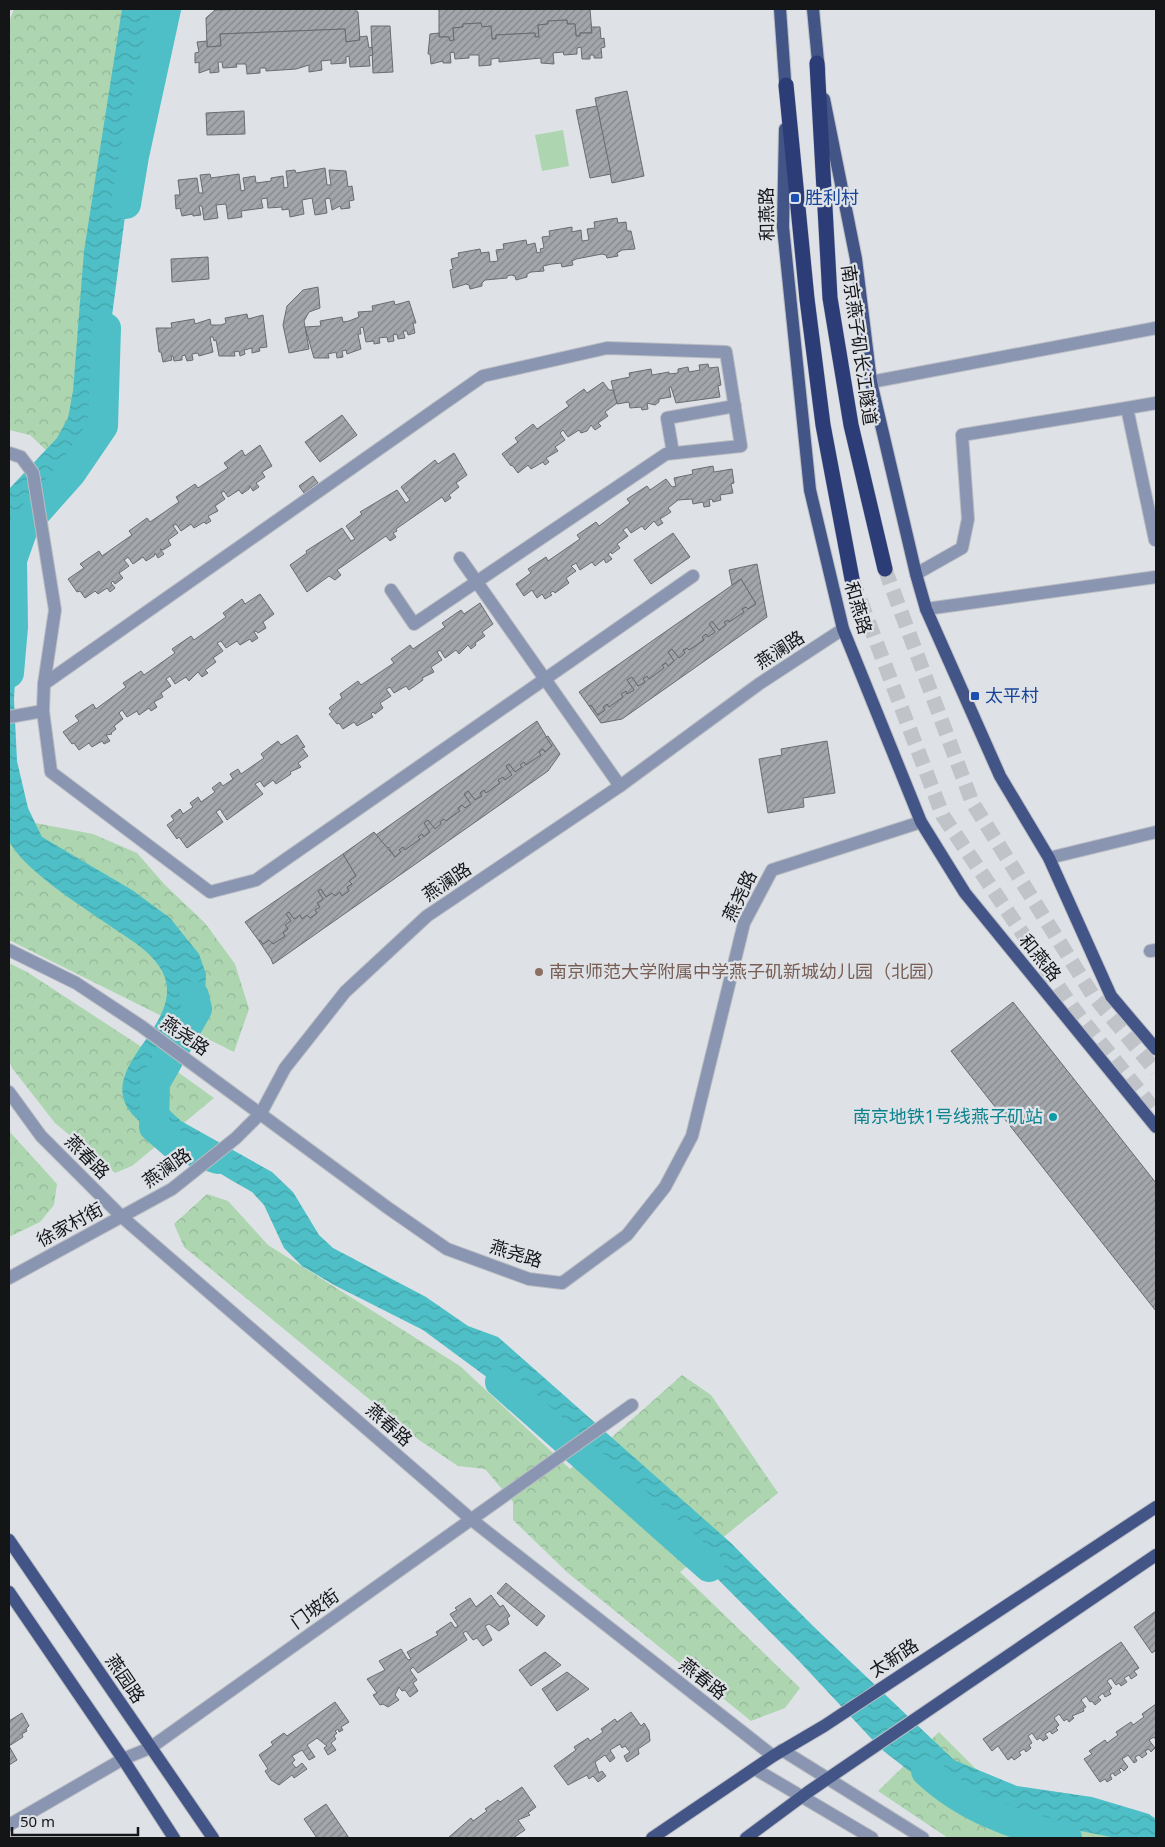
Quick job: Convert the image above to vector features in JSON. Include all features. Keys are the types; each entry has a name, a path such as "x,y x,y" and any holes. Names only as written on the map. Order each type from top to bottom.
{"highway":[{"name":"南京燕子矶长江隧道","path":"817,63 830,298 851,425 885,569"},
{"path":"786,85 807,299 823,425 852,579"}],"main road":[{"name":"和燕路","path":"780,9 786,85 782,227 810,490 843,629 921,822 965,893 1156,1128"},
{"path":"813,9 817,63 856,259 871,382 926,609 1000,776 1049,858 1111,996 1156,1050"},
{"name":"太新路","path":"652,1838 778,1753 824,1726 1156,1507"},
{"name":"燕园路","path":"9,1540 213,1838"},
{"path":"746,1838 801,1796 853,1763 914,1719 1156,1555"},
{"path":"9,1592 123,1759 174,1838"}],"street":[{"path":"871,382 1156,328"},
{"path":"44,684 483,376 607,348 726,352 741,446 666,454 478,583 414,624 391,590"},
{"path":"916,574 962,548 968,519 962,435 1156,403"},
{"path":"673,453 667,418 735,406"},
{"path":"1127,408 1156,542"},
{"path":"9,453 21,457 32,473 55,610 44,684 43,711 51,772 210,892 256,880 693,576"},
{"path":"460,558 620,786"},
{"path":"926,609 1156,577"},
{"name":"燕澜路","path":"122,1216 172,1189 236,1138 261,1113 285,1068 345,992 420,922 620,786 759,684 843,629"},
{"path":"9,717 43,711"},
{"name":"燕尧路","path":"9,950 76,983 141,1026 194,1063 388,1208 447,1249 529,1280 562,1283 627,1235 666,1188 692,1136 744,923 772,870 921,822"},
{"path":"1049,858 1156,832"},
{"name":"燕春路","path":"9,1092 41,1136 122,1216 472,1520 778,1753 828,1778 923,1838"},
{"name":"徐家村街","path":"9,1278 122,1216"},
{"name":"门坡街","path":"9,1825 123,1759 150,1748 632,1405"},
{"path":"755,1770 872,1838"}],"green space":[{"path":"14,9 127,9 68,429 48,452 30,435 9,430 9,22"},
{"path":"563,130 569,166 542,171 535,135"},
{"path":"9,818 93,834 137,853 165,885 205,923 235,964 249,1009 234,1052 9,940"},
{"path":"9,963 27,972 154,1055 214,1098 132,1166 115,1173 55,1123 12,1068 9,1060"},
{"path":"9,1131 57,1184 54,1205 40,1222 9,1237"},
{"path":"207,1194 228,1201 268,1245 460,1366 570,1469 612,1437 682,1375 711,1395 778,1493 680,1572 800,1688 785,1708 751,1721 568,1573 513,1520 513,1502 485,1469 458,1466 419,1440 184,1247 174,1224"},
{"path":"939,1732 977,1770 1029,1793 1156,1838 948,1838 878,1791"}],"water":[{"path":"122,9 157,9 143,78 99,416 91,440 24,516 15,533 12,561 19,608 14,699 17,761 28,808 42,837 132,890 170,918 199,954 206,974 205,997 198,1012 160,1067 161,1091 168,1109 181,1121 272,1172 293,1192 319,1235 333,1248 426,1297 468,1326 498,1337 731,1543 813,1626 954,1760 1017,1786 1092,1797 1149,1814 1156,1819 1156,1838 1116,1838 1000,1815 976,1807 908,1770 881,1749 799,1661 669,1530 538,1415 423,1330 334,1285 302,1266 284,1248 264,1205 252,1192 151,1130 132,1114 123,1096 124,1078 132,1060 156,1024 165,1005 167,986 159,966 141,947 43,878 17,853 9,841 9,489 57,438 68,418 73,391 84,251"}],"building":[{"path":"354,9 358,12 360,40 346,42 345,29 220,34 221,46 207,47 206,18 215,10"},
{"path":"439,9 590,9 592,33 580,33 580,36 576,36 575,24 567,24 567,20 548,21 548,24 538,25 539,37 535,37 535,33 496,35 496,39 492,39 491,26 482,27 481,23 463,24 463,27 453,28 454,40 450,41 449,37 439,37"},
{"path":"567,20 567,24 575,24 576,36 580,36 580,33 592,33 591,27 600,27 601,39 604,38 605,47 601,48 602,58 594,58 594,55 590,55 590,59 582,59 581,47 577,48 577,54 564,55 563,52 553,53 554,64 541,63 541,58 499,62 499,58 491,59 491,65 479,66 479,55 469,55 469,58 455,59 454,52 450,53 451,63 443,63 443,61 431,64 430,54 428,54 430,34 439,33 439,37 449,37 450,41 454,40 453,28 463,27 463,24 481,23 482,27 491,26 492,39 496,39 496,35 535,33 535,37 539,37 538,25 548,24 548,21"},
{"path":"371,26 390,26 393,72 373,73"},
{"path":"345,29 346,42 360,40 359,37 367,36 369,48 372,47 373,55 369,56 370,66 350,67 349,56 346,57 346,63 331,64 331,60 321,61 322,70 309,72 309,65 296,69 266,71 266,68 260,68 260,73 247,74 246,64 236,64 237,67 223,68 222,62 218,62 219,72 210,73 210,69 199,73 199,62 195,63 195,53 199,52 197,42 207,41 207,47 221,46 220,34"},
{"path":"627,91 644,176 612,183 595,98"},
{"path":"597,106 611,174 590,178 576,110"},
{"path":"244,111 245,134 207,135 206,113"},
{"path":"325,168 327,185 331,185 329,170 346,171 348,187 352,186 354,200 349,201 350,208 341,209 340,206 332,210 330,198 325,199 327,213 315,215 312,198 302,200 304,214 290,217 289,209 282,210 282,207 268,208 267,198 261,199 263,208 241,211 242,217 228,219 226,204 216,205 218,218 204,220 202,206 199,206 201,215 193,216 193,214 182,216 180,208 176,209 175,195 180,195 178,180 197,178 199,193 203,193 200,175 210,174 211,178 239,174 241,191 245,190 243,178 255,176 256,183 271,181 271,178 283,176 284,188 288,187 286,171 295,170 296,173"},
{"path":"617,218 618,223 626,222 627,231 631,231 635,249 622,250 617,253 618,256 607,258 606,255 602,254 576,259 572,261 573,265 562,267 561,263 543,266 544,271 531,272 527,274 527,277 516,280 515,276 511,275 507,276 507,278 485,280 482,286 470,289 469,285 466,284 453,288 450,270 453,269 451,259 459,257 458,253 480,249 481,253 489,252 490,262 498,261 496,250 504,249 503,244 526,240 527,245 535,243 537,253 541,252 540,249 544,248 542,237 550,236 549,231 572,227 572,232 581,230 582,241 589,240 587,229 595,228 594,222"},
{"path":"208,257 209,279 172,282 171,259"},
{"path":"318,287 320,308 309,312 304,321 309,349 289,353 283,325 287,306 303,290"},
{"path":"394,301 395,305 409,301 416,323 413,323 415,333 408,335 407,331 403,331 405,338 398,339 397,334 393,335 394,341 388,342 387,337 379,338 380,343 374,344 374,341 366,342 363,327 360,328 361,334 358,334 361,349 347,354 346,350 342,351 343,357 337,358 336,352 328,354 329,358 314,358 305,327 321,326 320,321 342,317 343,322 349,321 359,317 358,312 373,311 372,306"},
{"path":"247,314 248,319 263,315 267,347 259,348 260,351 252,353 252,348 244,350 245,354 240,356 239,351 234,352 235,356 219,356 216,340 214,341 213,337 210,337 213,352 199,356 198,353 192,354 193,360 187,361 185,355 182,356 182,360 174,361 173,356 171,356 172,360 163,362 161,352 159,352 156,328 172,328 171,323 194,319 195,324 210,319 211,325 221,325 226,323 225,318"},
{"path":"708,364 709,368 718,367 721,385 718,386 720,397 676,403 671,387 669,387 671,397 659,399 659,402 655,405 647,403 648,409 642,410 641,407 630,408 629,402 617,404 611,381 630,377 629,373 651,369 652,375 669,372 669,374 678,373 678,369 688,367 689,372 700,370 699,365"},
{"path":"603,382 609,390 613,390 617,403 605,412 608,416 598,423 601,426 595,430 591,425 587,431 581,433 579,430 568,437 563,430 560,433 565,440 555,447 558,451 546,458 549,462 545,465 543,462 531,469 528,465 518,473 511,466 502,454 518,442 515,438 533,424 537,429 569,406 566,402 584,389 587,393"},
{"path":"342,415 357,435 320,462 305,442"},
{"path":"260,445 272,466 262,472 265,477 256,483 259,487 253,491 250,486 242,494 239,490 228,497 224,491 221,493 225,499 215,506 218,511 208,516 211,521 206,524 204,522 194,528 191,524 181,531 176,524 173,526 178,533 168,540 171,545 163,550 160,549 164,554 158,558 155,553 154,556 146,561 143,557 133,564 128,557 124,560 129,566 119,573 123,578 115,584 113,581 111,583 115,588 110,592 107,588 98,594 95,591 85,598 80,591 77,592 68,579 84,568 80,564 99,551 102,556 132,535 129,531 147,518 150,522 179,502 176,497 195,484 198,488 228,468 224,463 242,450 245,456"},
{"path":"454,453 467,475 456,483 459,487 449,495 451,498 445,502 442,497 396,529 397,531 393,533 396,537 390,541 386,536 337,570 341,575 335,580 329,576 307,592 290,565 307,553 306,551 342,528 351,541 355,539 346,526 362,514 360,512 397,490 406,503 410,500 401,487 435,460 438,464"},
{"path":"713,466 714,472 732,469 734,483 731,484 733,493 720,495 721,500 713,502 712,499 709,500 710,506 704,507 703,502 693,504 692,499 678,500 668,508 671,512 660,519 663,523 658,526 654,521 645,530 642,526 631,533 627,527 623,530 628,536 617,544 620,548 612,554 611,552 608,554 612,559 606,563 604,559 595,566 592,562 580,570 576,563 571,566 576,571 566,578 569,583 555,593 553,591 550,593 552,595 545,599 542,594 537,598 532,590 524,596 516,584 531,573 528,569 546,557 548,561 580,539 577,535 596,522 599,526 630,503 627,499 647,486 650,490 666,479 672,487 676,486 674,478 693,474 692,470"},
{"path":"313,476 318,483 304,493 299,486"},
{"path":"673,533 690,557 651,584 634,560"},
{"path":"757,564 767,617 622,719 601,723 589,706 591,705 598,715 605,710 603,707 607,704 609,707 623,697 621,694 626,691 627,694 634,690 627,680 632,677 638,686 645,682 643,679 647,676 649,679 664,668 662,665 666,663 668,666 674,661 668,652 672,649 679,658 685,653 683,650 687,648 689,650 704,640 702,637 706,634 708,637 715,632 709,624 712,621 719,630 726,625 724,622 728,620 729,622 744,612 742,609 746,607 748,609 756,604 741,579 732,585 729,570"},
{"path":"741,579 756,604 748,609 746,607 742,609 744,612 729,622 728,620 724,622 726,625 719,630 712,621 709,624 715,632 708,637 706,634 702,637 704,640 689,650 687,648 683,650 685,653 679,658 672,649 668,652 674,661 668,666 666,663 662,665 664,668 649,679 647,676 643,679 645,682 638,686 632,677 627,680 634,690 627,694 626,691 621,694 623,697 609,707 607,704 603,707 605,710 598,715 591,705 589,706 579,692"},
{"path":"260,594 274,614 263,622 266,628 258,633 254,632 258,638 252,642 250,639 240,645 237,641 226,648 221,641 217,643 223,651 213,658 216,662 205,670 208,673 202,677 198,672 189,681 186,677 175,684 170,676 166,679 171,686 161,693 163,697 154,702 157,707 151,711 149,708 139,715 137,711 127,717 122,710 119,713 123,719 114,726 116,729 112,734 106,735 110,741 104,744 102,741 92,747 89,743 79,750 63,732 79,721 75,716 93,704 96,709 126,687 123,683 141,671 144,675 175,653 172,649 191,636 194,640 226,617 223,613 242,599 245,604"},
{"path":"480,603 493,624 482,632 485,636 475,643 476,645 471,649 468,645 459,654 456,650 445,658 440,650 437,652 442,660 431,667 434,672 422,678 423,680 409,690 406,686 394,693 390,687 386,689 391,696 380,703 383,708 375,714 373,712 371,714 373,717 357,726 354,722 343,729 329,714 332,712 329,708 342,698 340,694 358,681 361,685 394,663 391,659 410,645 413,649 445,627 442,623 461,610 464,614"},
{"path":"537,721 552,746 545,752 543,749 539,752 541,755 526,765 524,762 520,765 522,767 515,772 509,764 506,766 512,775 505,780 503,777 498,780 500,783 486,793 484,790 480,793 482,796 475,800 468,791 464,794 471,804 465,808 462,805 458,808 460,811 446,821 444,819 435,829 428,820 424,823 430,832 424,837 422,834 418,837 420,839 405,850 403,847 399,850 401,852 395,857 388,847 386,849 376,835"},
{"path":"297,735 305,747 302,748 308,756 298,763 301,767 290,772 291,774 276,784 273,780 264,787 260,781 255,784 263,794 227,820 220,809 216,812 223,822 187,848 179,837 177,839 167,825 174,820 171,816 180,809 183,814 193,807 190,803 198,797 201,802 215,792 212,788 220,782 223,786 233,779 230,774 238,769 241,774 264,758 261,754 278,741 281,745"},
{"path":"548,736 560,754 548,771 273,964 259,941 263,944 269,940 273,944 285,936 283,933 288,929 285,925 291,921 286,914 289,912 294,919 300,915 302,919 307,915 310,918 317,913 315,910 320,907 317,903 323,899 318,891 321,889 326,897 332,893 335,896 340,892 342,896 349,891 347,887 352,884 349,881 356,876 343,854 374,832 395,857 401,852 399,850 403,847 405,850 420,839 418,837 422,834 424,837 430,832 424,823 428,820 435,829 444,819 446,821 460,811 458,808 462,805 465,808 471,804 464,794 468,791 475,800 482,796 480,793 484,790 486,793 500,783 498,780 503,777 505,780 512,775 506,766 509,764 515,772 522,767 520,765 524,762 526,765 541,755 539,752 543,749 545,752 552,746 546,737"},
{"path":"827,741 835,793 803,798 804,807 768,813 759,759 782,755 781,749"},
{"path":"343,854 356,876 349,881 352,884 347,887 349,891 342,896 340,892 335,896 332,893 326,897 321,889 318,891 323,899 317,903 320,907 315,910 317,913 310,918 307,915 302,919 300,915 294,919 289,912 286,914 291,921 285,925 288,929 283,933 285,936 273,944 269,940 263,944 259,941 245,922"},
{"name":"南京地铁1号线燕子矶站","path":"1013,1002 1156,1183 1156,1311 951,1051"},
{"path":"506,1583 545,1616 537,1626 497,1593"},
{"path":"491,1595 500,1607 503,1605 510,1616 507,1618 509,1624 499,1631 489,1624 485,1626 492,1640 483,1646 477,1638 473,1640 466,1631 463,1633 467,1640 418,1673 413,1667 410,1670 417,1680 413,1683 418,1691 410,1697 405,1690 402,1691 399,1687 395,1695 399,1700 388,1707 383,1704 380,1705 373,1695 377,1693 367,1679 385,1670 379,1661 401,1649 408,1660 411,1659 407,1652 438,1635 436,1632 451,1622 455,1628 458,1626 450,1614 457,1610 455,1608 470,1598 476,1607"},
{"path":"1156,1611 1156,1650 1152,1653 1134,1627"},
{"path":"1121,1642 1139,1668 1134,1671 1137,1675 1131,1679 1129,1675 1124,1678 1127,1682 1121,1686 1119,1683 1116,1685 1111,1678 1107,1681 1112,1688 1109,1691 1111,1694 1105,1697 1103,1693 1098,1697 1101,1700 1095,1705 1086,1696 1081,1700 1086,1707 1083,1709 1084,1711 1072,1716 1074,1718 1069,1722 1067,1719 1064,1721 1059,1714 1054,1718 1059,1725 1056,1728 1058,1730 1052,1734 1050,1731 1045,1734 1048,1738 1043,1741 1040,1738 1037,1740 1032,1733 1028,1736 1032,1743 1029,1745 1031,1748 1026,1752 1024,1749 1019,1752 1021,1755 1014,1760 1012,1757 1008,1760 998,1746 992,1751 983,1739"},
{"path":"545,1652 561,1665 531,1686 519,1670"},
{"path":"567,1672 589,1689 557,1711 542,1689"},
{"path":"335,1702 349,1722 341,1727 343,1730 339,1732 338,1729 335,1731 337,1733 334,1736 336,1739 331,1743 336,1750 328,1755 324,1748 327,1746 317,1738 307,1745 315,1757 309,1760 302,1750 292,1756 295,1760 292,1763 296,1768 302,1763 307,1769 294,1778 292,1775 279,1785 271,1780 265,1771 268,1769 259,1755 273,1745 271,1742 284,1733 287,1736"},
{"path":"1156,1704 1156,1740 1154,1737 1149,1740 1155,1748 1151,1752 1149,1749 1145,1751 1147,1754 1142,1758 1139,1755 1135,1757 1137,1761 1134,1763 1128,1755 1122,1759 1128,1767 1124,1771 1121,1768 1119,1770 1121,1772 1115,1776 1113,1773 1110,1775 1112,1779 1107,1782 1105,1779 1100,1782 1084,1759 1092,1754 1089,1751 1105,1740 1107,1743 1118,1735 1116,1732 1131,1722 1133,1725 1144,1717 1142,1714"},
{"path":"631,1712 641,1726 644,1723 649,1731 650,1741 638,1749 639,1754 627,1762 624,1756 630,1752 625,1746 622,1748 620,1744 610,1750 615,1758 610,1762 605,1755 595,1762 599,1773 602,1771 606,1776 598,1782 593,1776 589,1779 587,1775 568,1785 554,1766 576,1750 574,1747 588,1738 590,1741 603,1732 601,1729 615,1719 617,1722"},
{"path":"22,1713 29,1726 26,1729 27,1731 22,1734 23,1737 9,1746 9,1721"},
{"path":"9,1746 17,1760 9,1765"},
{"path":"522,1787 536,1807 528,1813 530,1815 518,1820 525,1830 513,1838 448,1838 471,1818 473,1821 487,1811 485,1809 498,1800 500,1802"},
{"path":"326,1804 349,1838 317,1838 304,1819"}],"waterway":[{"path":"126,204 134,156 166,9"},
{"path":"9,673 13,627 12,560 24,526 71,473 103,426 106,328"},
{"path":"194,996 197,1009 155,1083 154,1127 176,1146 218,1159"},
{"path":"500,1382 709,1567"},
{"path":"926,1771 957,1795 992,1814 1029,1828 1067,1838"}],"tunnel":[{"path":"885,569 972,802 1092,994 1156,1071"},
{"path":"852,579 943,816 1073,1008 1156,1112"}],"place":[{"name":"胜利村","path":"795,198"},
{"name":"太平村","path":"975,696"},
{"name":"南京师范大学附属中学燕子矶新城幼儿园（北园）","path":"539,972"},
{"name":"南京地铁1号线燕子矶站","path":"1053,1117"}]}
